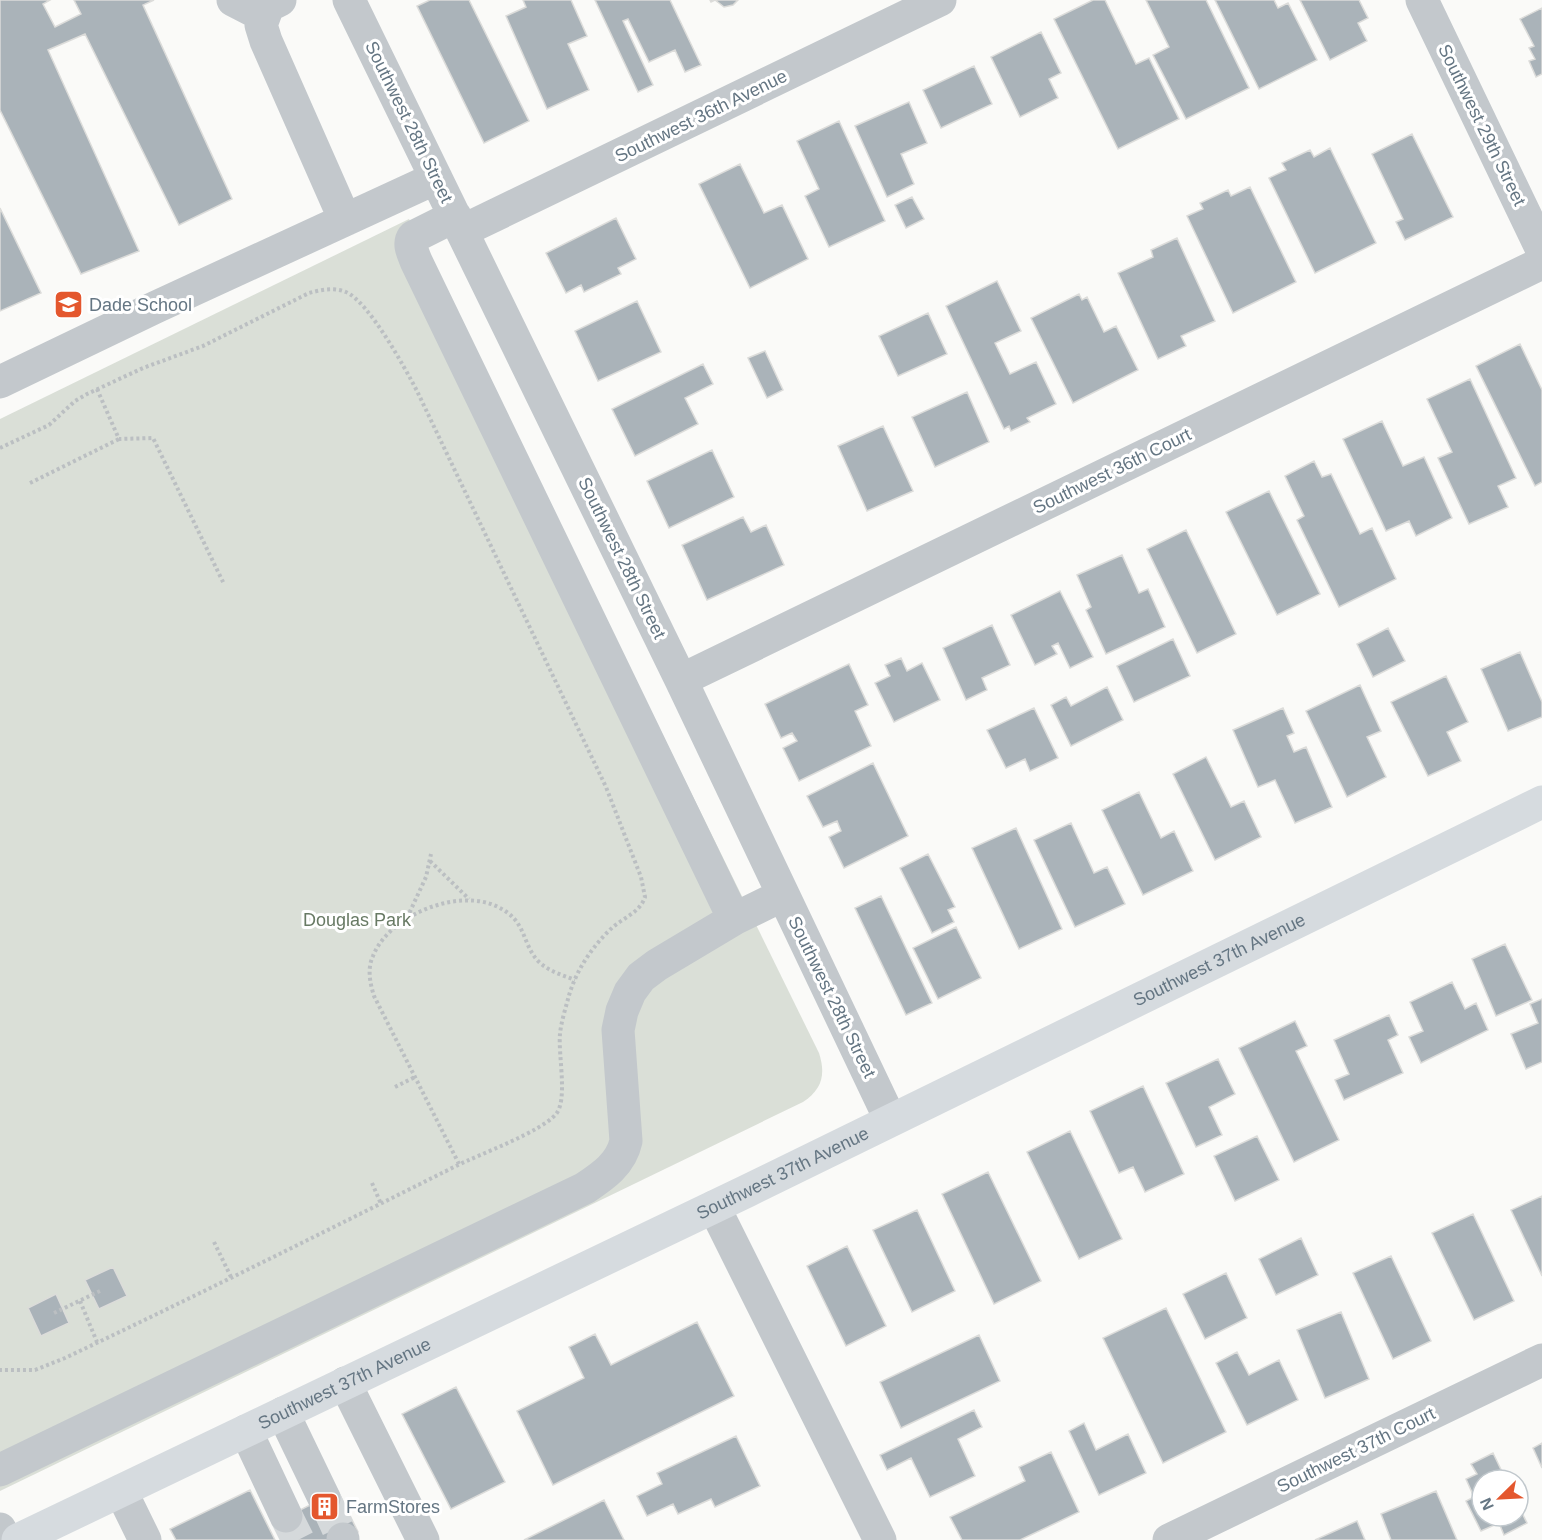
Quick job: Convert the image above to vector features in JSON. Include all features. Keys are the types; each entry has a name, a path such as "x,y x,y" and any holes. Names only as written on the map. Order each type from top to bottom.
{"main road":[{"name":"Southwest 37th Avenue","path":"18,1540 52,1533 121,1491 714,1207 1542,802"}],"street":[{"path":"233,0 272,8 261,25 266,41 345,220"},
{"name":"Southwest 28th Street","path":"349,0 681,680 890,1119"},
{"name":"Southwest 36th Avenue","path":"734,919 416,261 411,250 411,240 413,237 459,223 940,0"},
{"name":"Southwest 29th Street","path":"1422,0 1542,250"},
{"path":"0,382 156,307 436,178"},
{"name":"Southwest 36th Court","path":"681,680 1542,263"},
{"path":"0,1470 585,1188 604,1175 624,1152 626,1142 618,1030 622,1011 630,992 641,977 657,965 734,919 783,895"},
{"path":"714,1207 880,1540"},
{"name":"Southwest 37th Court","path":"1169,1540 1542,1360"},
{"path":"345,1383 423,1540"},
{"path":"283,1413 324,1498"},
{"path":"246,1431 286,1516"},
{"path":"121,1491 145,1540"},
{"path":"0,1529 5,1540"}],"path":[{"path":"0,448 49,425 75,401 97,389 143,368 203,346 300,297 318,291 345,292 372,318 395,351 417,391 606,787 645,888 643,903 605,935 583,963 575,980 568,998 560,1034 562,1100 557,1113 537,1128 45,1367 23,1371 0,1370"},
{"path":"97,389 119,439"},
{"path":"30,483 119,439 153,438 224,584"},
{"path":"407,919 426,877 430,854"},
{"path":"430,861 469,900"},
{"path":"459,1164 377,1004 370,980 371,962 377,947 389,932 407,919 435,906 460,900 490,903 506,911 519,924 537,960 552,970 575,980"},
{"path":"394,1087 415,1077"},
{"path":"372,1183 381,1203"},
{"path":"214,1242 231,1277"},
{"path":"54,1313 100,1291"},
{"path":"80,1301 97,1342"}],"green space":[{"name":"Douglas Park","path":"409,219 819,1053 822,1068 821,1081 814,1092 803,1102 0,1491 0,419"}],"building":[{"path":"0,0 50,0 43,4 55,27 81,14 74,0 154,0 143,5 232,199 179,225 85,34 48,50 139,251 81,274 0,110"},
{"path":"430,0 469,0 529,121 484,143 417,6"},
{"path":"523,0 571,0 587,36 568,44 589,90 547,109 506,16 526,7"},
{"path":"595,0 670,0 701,65 685,72 675,50 649,62 628,19 623,21 653,85 638,92"},
{"path":"715,0 738,0 733,5 724,7"},
{"path":"1093,0 1105,0 1136,64 1149,58 1179,119 1118,149 1054,19"},
{"path":"1146,0 1206,0 1249,88 1186,119 1153,55 1169,47"},
{"path":"1215,0 1274,0 1278,8 1288,3 1317,60 1259,89"},
{"path":"1300,0 1359,0 1368,18 1358,23 1367,41 1330,60"},
{"path":"1542,8 1542,74 1536,77 1529,61 1535,59 1529,48 1534,46 1520,19"},
{"path":"1041,32 1061,73 1049,79 1058,98 1020,117 991,57"},
{"path":"974,66 992,104 941,128 923,90"},
{"path":"909,102 927,143 901,154 914,184 887,197 855,126"},
{"path":"839,121 885,221 829,247 805,196 819,189 797,141"},
{"path":"1412,134 1453,217 1405,240 1396,222 1403,219 1372,154"},
{"path":"1330,148 1376,243 1315,273 1269,178 1286,170 1282,163 1310,150 1314,157"},
{"path":"740,164 764,213 782,205 808,259 750,288 699,184"},
{"path":"1250,187 1296,282 1233,313 1187,216 1203,209 1200,203 1228,190 1231,196"},
{"path":"912,197 924,219 906,228 895,205"},
{"path":"0,208 41,293 0,311"},
{"path":"616,218 636,259 618,268 621,274 584,292 581,285 566,293 546,253"},
{"path":"1177,238 1215,321 1181,336 1186,346 1158,359 1118,273 1153,257 1151,250"},
{"path":"997,281 1021,331 995,343 1010,374 1036,362 1056,404 1027,418 1030,422 1011,431 1009,426 1004,429 946,306"},
{"path":"1079,294 1082,300 1087,297 1104,332 1116,326 1138,370 1073,403 1031,318"},
{"path":"637,301 661,352 598,381 575,331"},
{"path":"928,313 947,354 898,376 879,336"},
{"path":"1520,344 1542,390 1542,482 1535,486 1476,366"},
{"path":"765,351 783,390 767,398 748,358"},
{"path":"703,364 713,384 685,398 698,424 635,456 612,409"},
{"path":"1470,379 1516,478 1498,486 1508,507 1469,524 1438,458 1452,452 1427,399"},
{"path":"967,392 989,442 935,467 912,417"},
{"path":"1382,421 1403,466 1424,457 1452,518 1416,536 1409,521 1386,531 1343,439"},
{"path":"883,426 913,491 867,511 838,446"},
{"path":"712,450 734,497 669,528 647,481"},
{"path":"1314,461 1322,477 1331,474 1360,534 1372,528 1396,579 1339,607 1297,520 1304,516 1285,476"},
{"path":"1269,491 1320,594 1277,615 1226,512"},
{"path":"743,517 751,532 766,525 784,565 707,600 682,545"},
{"path":"1186,530 1236,634 1197,653 1147,549"},
{"path":"1122,555 1139,593 1148,589 1165,627 1106,654 1086,610 1091,607 1077,575"},
{"path":"1060,591 1093,657 1070,668 1058,643 1052,646 1057,654 1035,665 1011,615"},
{"path":"992,625 1010,665 982,678 987,690 966,700 943,648"},
{"path":"1388,628 1405,661 1373,677 1357,644"},
{"path":"1173,639 1190,676 1134,702 1117,666"},
{"path":"1520,652 1542,702 1542,717 1508,731 1481,669"},
{"path":"901,658 907,671 922,663 940,700 894,722 875,683 890,676 885,665"},
{"path":"849,664 868,705 855,711 871,746 799,781 783,748 797,741 792,733 781,738 765,704"},
{"path":"1446,676 1468,722 1447,732 1461,761 1428,776 1391,702"},
{"path":"1360,685 1381,731 1367,737 1386,777 1347,797 1306,711"},
{"path":"1107,687 1123,720 1071,746 1051,705 1066,697 1071,706"},
{"path":"1034,708 1058,758 1030,771 1025,759 1006,768 987,730"},
{"path":"1283,708 1294,733 1287,736 1294,752 1306,747 1332,807 1295,823 1275,780 1258,787 1233,730"},
{"path":"1206,757 1231,807 1244,801 1261,837 1215,860 1173,774"},
{"path":"873,763 908,836 844,868 829,837 841,831 837,821 823,827 807,796"},
{"path":"1139,792 1161,838 1174,831 1193,871 1143,895 1102,810"},
{"path":"1071,823 1094,873 1107,867 1125,904 1075,927 1034,840"},
{"path":"1016,828 1062,929 1019,949 972,848"},
{"path":"928,854 955,907 948,910 954,922 932,933 900,868"},
{"path":"881,896 932,1003 906,1015 855,908"},
{"path":"956,927 981,978 938,999 913,948"},
{"path":"1505,944 1532,1000 1496,1016 1472,959"},
{"path":"1452,982 1465,1009 1476,1003 1488,1030 1421,1063 1409,1037 1423,1031 1410,1002"},
{"path":"1542,999 1542,1062 1526,1069 1511,1034 1538,1023 1530,1004"},
{"path":"1389,1015 1398,1035 1388,1040 1403,1073 1344,1100 1335,1080 1349,1074 1334,1040"},
{"path":"1295,1021 1307,1046 1296,1051 1339,1140 1294,1162 1239,1048"},
{"path":"1218,1059 1235,1094 1209,1107 1222,1135 1196,1147 1166,1083"},
{"path":"1143,1086 1184,1174 1145,1192 1133,1167 1119,1173 1090,1111"},
{"path":"1070,1131 1122,1239 1079,1259 1027,1152"},
{"path":"1257,1136 1279,1180 1235,1201 1214,1156"},
{"path":"988,1172 1041,1281 994,1304 942,1194"},
{"path":"1542,1196 1542,1276 1511,1210"},
{"path":"917,1210 955,1291 912,1312 873,1230"},
{"path":"1473,1214 1514,1301 1474,1320 1432,1233"},
{"path":"1301,1238 1318,1275 1276,1295 1259,1259"},
{"path":"847,1246 886,1326 846,1346 807,1266"},
{"path":"1391,1256 1431,1341 1393,1359 1353,1273"},
{"path":"113,1267 127,1296 99,1309 85,1280"},
{"path":"1226,1273 1247,1318 1205,1339 1183,1294"},
{"path":"56,1294 69,1323 41,1336 28,1308"},
{"path":"1166,1308 1226,1432 1163,1463 1103,1338"},
{"path":"1341,1312 1369,1379 1325,1398 1297,1330"},
{"path":"697,1322 734,1396 553,1485 517,1411 584,1378 569,1347 595,1334 611,1365"},
{"path":"979,1335 1000,1381 901,1428 880,1382"},
{"path":"1237,1352 1249,1375 1279,1360 1298,1400 1247,1425 1216,1363"},
{"path":"456,1387 505,1482 451,1509 402,1414"},
{"path":"974,1410 982,1427 958,1439 975,1476 930,1497 911,1458 887,1470 880,1455"},
{"path":"1084,1423 1096,1450 1128,1434 1146,1473 1099,1495 1069,1431"},
{"path":"736,1436 760,1486 715,1507 711,1499 678,1514 673,1504 647,1516 637,1496 662,1484 657,1473"},
{"path":"1542,1443 1542,1468 1533,1448"},
{"path":"1051,1452 1079,1512 1020,1540 962,1540 950,1517 1025,1481 1019,1467"},
{"path":"1493,1453 1500,1468 1473,1468 1471,1464"},
{"path":"250,1490 275,1540 176,1540 170,1529"},
{"name":"FarmStores","path":"338,1491 358,1532 342,1540 289,1540 280,1520"},
{"path":"1436,1491 1457,1540 1391,1540 1381,1514"},
{"path":"604,1500 624,1540 524,1540"},
{"path":"1357,1521 1365,1540 1315,1540"},
{"path":"1501,1528 1517,1528 1504,1535"}],"tunnel":[{"path":"324,1498 343,1539"},
{"path":"286,1516 298,1540"}],"place":[{"name":"Dade School","path":"68,305"},
{"name":"FarmStores","path":"325,1507"}]}
